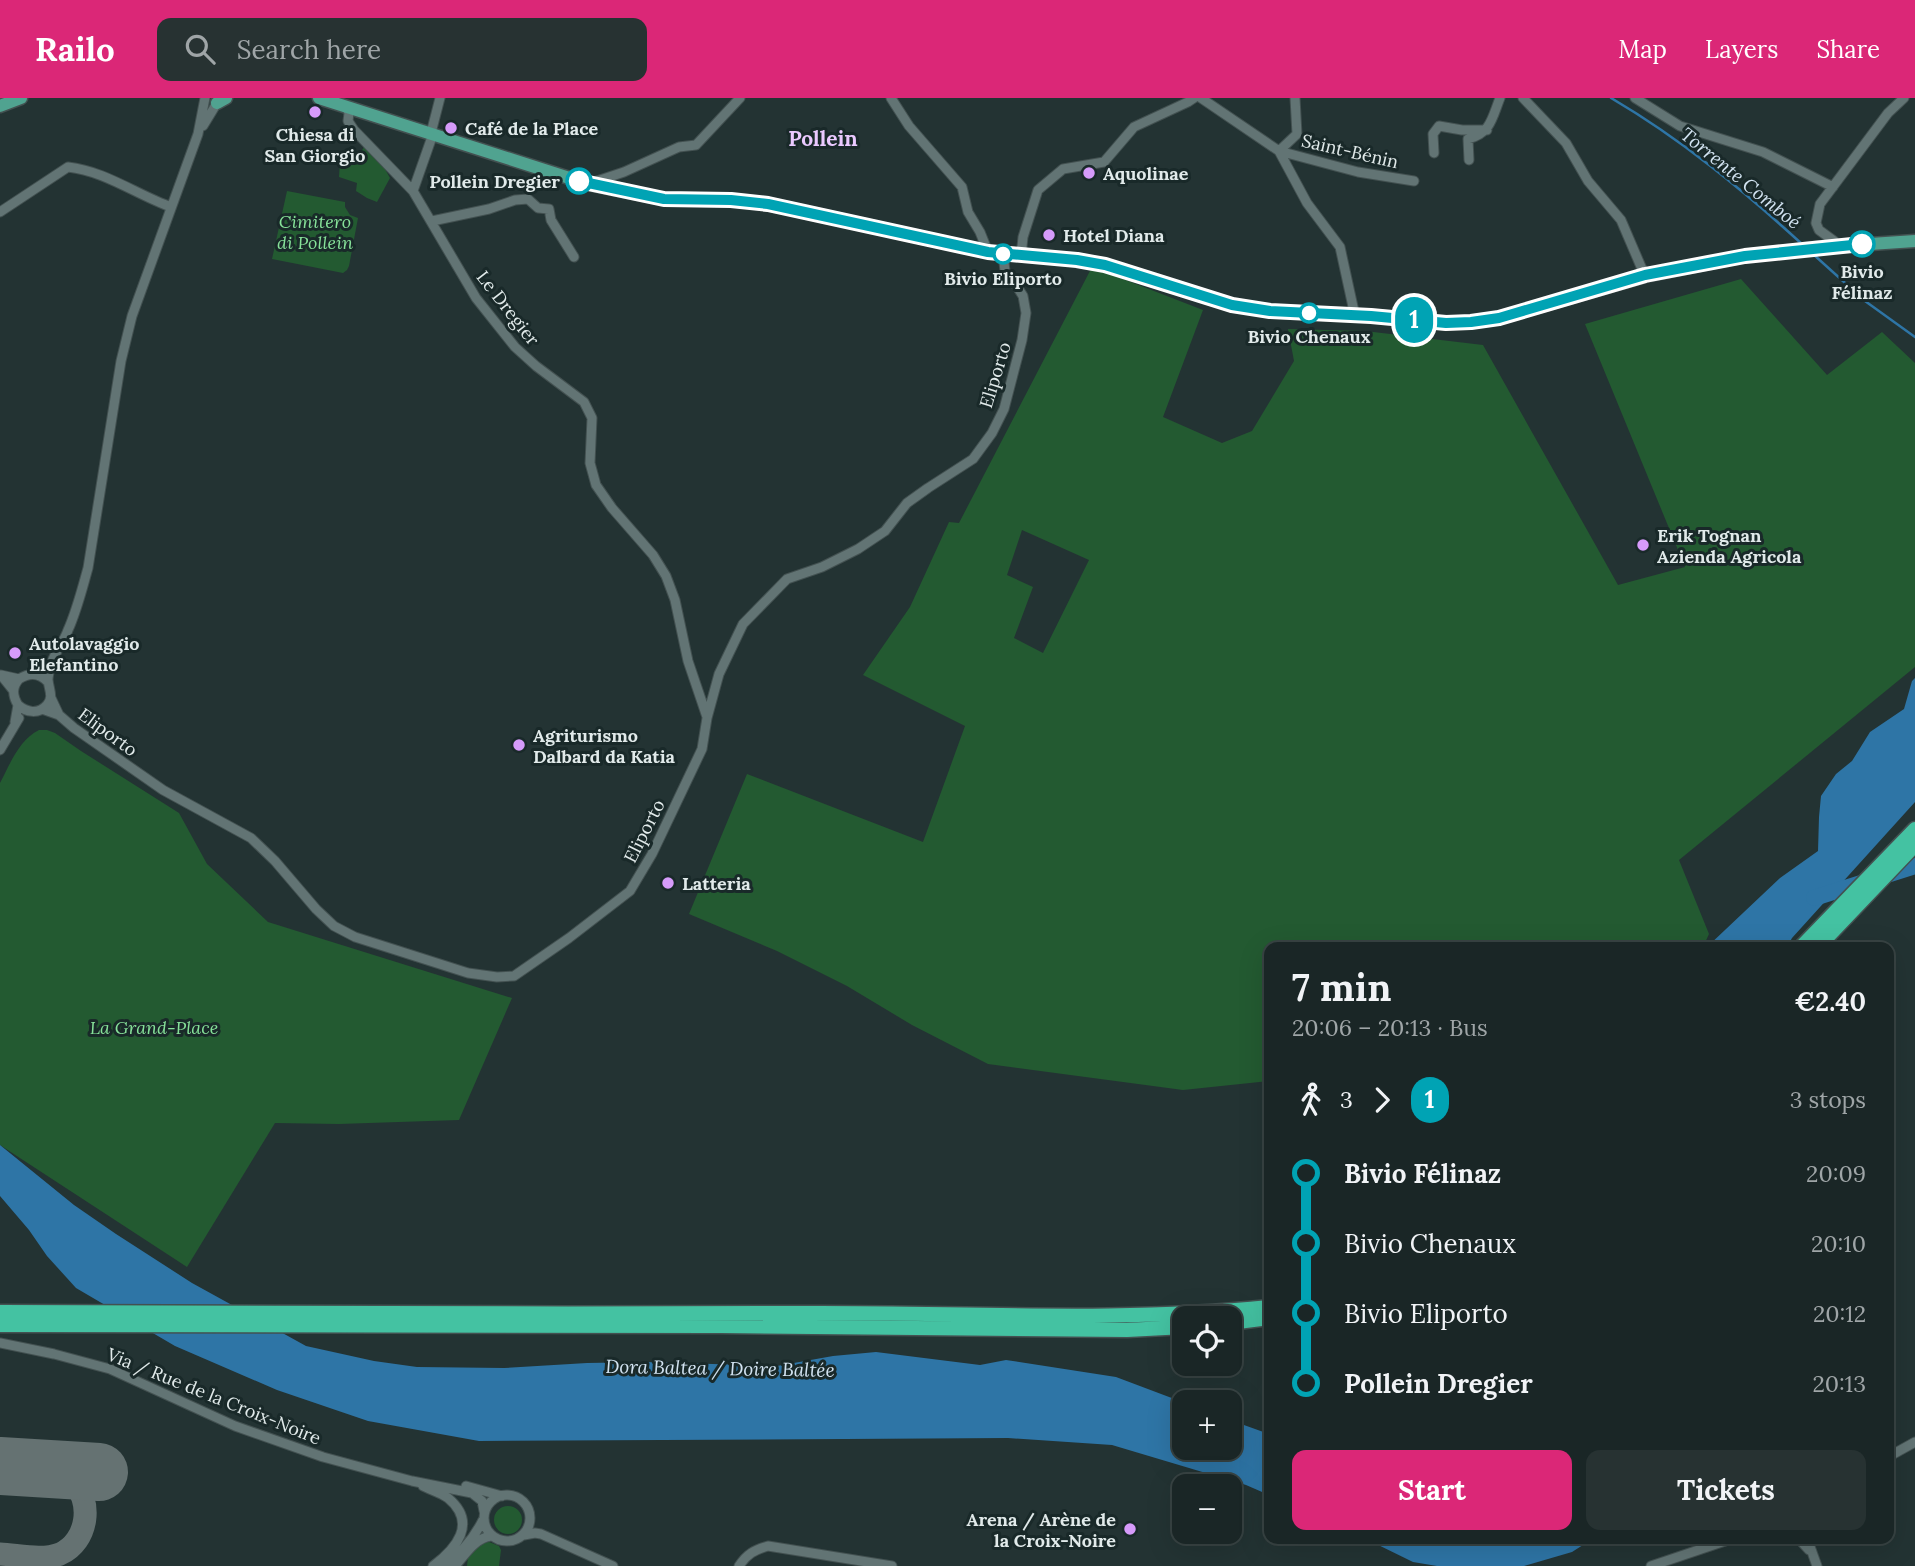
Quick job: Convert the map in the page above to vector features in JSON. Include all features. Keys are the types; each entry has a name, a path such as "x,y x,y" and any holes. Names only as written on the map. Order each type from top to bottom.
{"highway":[{"path":"1806,942 1915,829"},
{"path":"1823,942 1915,845"},
{"path":"0,1325 453,1321 806,1313 1128,1315 1212,1313 1264,1308"},
{"path":"0,1312 721,1326 1128,1330 1172,1328"},
{"path":"1242,1321 1264,1319"}],"main road":[{"path":"0,106 21,98"},
{"path":"319,98 588,184 664,199 731,200 768,204 988,252 1105,265 1232,305 1270,311 1446,323 1471,322 1499,318 1645,275 1745,256 1831,246 1915,241"}],"street":[{"path":"413,191 432,134 440,98"},
{"path":"588,184 679,148 696,145 740,98"},
{"path":"891,98 909,126 962,187 968,212 988,252"},
{"path":"1020,256 1023,237 1038,190 1063,169 1104,162 1135,127 1194,98"},
{"name":"Saint-Bénin","path":"1201,98 1279,151 1358,172 1414,181"},
{"name":"Saint-Bénin","path":"1279,151 1297,134 1295,98"},
{"path":"1469,159 1468,139 1488,130 1500,98"},
{"path":"1523,98 1566,144 1588,181 1621,220 1645,275"},
{"path":"1635,98 1680,126 1763,152 1833,187"},
{"path":"1831,246 1834,241 1819,230 1816,223 1820,204 1888,114 1904,98"},
{"path":"48,682 51,664 79,602 88,568 117,385 129,328 143,282 198,134 216,99"},
{"name":"Le Dregier","path":"346,106 348,121 354,130 413,191 476,298 515,347 584,401 592,418 590,463 596,485 661,566 666,576 675,600 688,661 707,718"},
{"path":"1434,153 1433,134 1439,126 1462,130 1488,130"},
{"name":"Saint-Bénin","path":"1279,151 1307,203 1340,247 1356,316"},
{"path":"0,212 68,167 82,169 171,207"},
{"path":"432,221 528,199 538,208 549,209 551,220 573,257"},
{"name":"Eliporto","path":"43,709 59,715 163,790 251,838 334,926 355,937 468,973 497,977 514,976 630,891 652,854 702,749 719,674 743,624 787,579 822,567 858,549 885,531 908,503 974,459 992,433 1004,409 1023,340 1026,313 1023,296 1005,271 1003,254"},
{"path":"38,675 51,664"},
{"path":"1,674 19,679"},
{"path":"1,674 13,690 18,705 27,711 43,709 51,698 51,687 38,675 28,674 19,679 13,690"},
{"name":"Eliporto","path":"51,698 59,715"},
{"path":"0,750 15,722 18,705"},
{"path":"15,722 27,711"},
{"name":"Via / Rue de la Croix-Noire","path":"0,1343 110,1369 235,1426 323,1457 412,1481 471,1493 482,1501 484,1515"},
{"name":"Via / Rue de la Croix-Noire","path":"0,1350 32,1350"},
{"path":"1894,1454 1915,1442"},
{"name":"Via / Rue de la Croix-Noire","path":"384,1474 479,1488 502,1496"},
{"path":"412,1481 446,1497 460,1513 462,1532 458,1541 453,1549 433,1566"},
{"path":"444,1566 478,1530 491,1501 502,1496 516,1497 522,1501 533,1526 541,1534"},
{"path":"484,1515 485,1528 491,1536 500,1541 510,1541 529,1533 541,1534 613,1566"},
{"path":"523,1535 530,1520"},
{"path":"455,1566 477,1541 491,1536"},
{"path":"1651,1566 1716,1544"},
{"path":"1804,1544 1811,1551"},
{"path":"1809,1544 1817,1566"},
{"path":"739,1566 751,1552 768,1546 892,1566"}],"green space":[{"path":"364,147 390,178 377,202 356,191 357,183 339,177 340,162 354,164"},
{"name":"Cimitero di Pollein","path":"287,191 345,202 350,215 358,218 349,266 343,273 272,259"},
{"path":"1092,267 1203,310 1163,417 1222,443 1252,431 1294,361 1288,329 1365,331 1483,345 1618,585 1685,567 1585,324 1741,279 1827,375 1882,332 1915,363 1915,667 1679,860 1709,934 1705,942 1264,942 1264,1082 1183,1090 988,1064 912,1025 847,986 777,951 689,914 747,774 923,842 965,726 863,675 910,607 949,522 959,523","holes":["1022,530 1089,560 1043,653 1014,638 1033,587 1007,575"]},
{"name":"La Grand-Place","path":"39,730 55,733 179,813 207,864 268,922 512,998 459,1120 275,1123 187,1267 0,1145 0,783 21,746"},
{"path":"508,1506 518,1510 522,1520 518,1530 508,1534 498,1530 494,1520 498,1510"},
{"path":"489,1542 499,1546 501,1550 499,1566 467,1566 468,1557 481,1543"}],"water":[{"path":"1915,678 1915,802 1790,942 1712,942 1780,878 1818,851 1821,796 1836,774 1852,761 1870,732 1904,709"},
{"name":"Dora Baltea / Doire Baltée","path":"0,1145 74,1205 116,1234 192,1283 306,1346 417,1367 504,1368 645,1362 777,1366 876,1352 980,1365 1006,1360 1116,1377 1172,1398 1172,1460 1242,1460 1242,1424 1264,1432 1264,1493 1242,1484 1242,1474 1209,1474 1112,1445 1008,1438 479,1441 368,1421 277,1390 175,1346 76,1288 47,1256 0,1196"},
{"path":"1376,1544 1585,1544 1572,1552 1524,1566 1437,1566 1413,1562"}],"waterway":[{"name":"Torrente Comboé","path":"1611,98 1711,166 1803,245"},
{"name":"Torrente Comboé","path":"1813,254 1865,301 1915,337"},
{"path":"1814,898 1915,866"}],"taxiway":[{"path":"0,1554 53,1556 69,1548 82,1531 85,1509 78,1488 64,1475 41,1468"}],"runway":[{"path":"0,1466 99,1472"}],"bus line":[{"name":"1","path":"579,181 664,199 731,200 768,204 988,252 1105,265 1232,305 1270,311 1446,323 1499,318 1645,275 1745,256 1862,244"}],"place":[{"name":"Chiesa di San Giorgio","path":"315,112"},
{"name":"Café de la Place","path":"451,128"},
{"name":"Aquolinae","path":"1089,173"},
{"name":"Pollein Dregier","path":"579,181"},
{"name":"Hotel Diana","path":"1049,235"},
{"name":"Bivio Félinaz","path":"1862,244"},
{"name":"Bivio Eliporto","path":"1003,254"},
{"name":"Bivio Chenaux","path":"1309,313"},
{"name":"Erik Tognan Azienda Agricola","path":"1643,545"},
{"name":"Autolavaggio Elefantino","path":"15,653"},
{"name":"Agriturismo Dalbard da Katia","path":"519,745"},
{"name":"Latteria","path":"668,883"},
{"name":"Arena / Arène de la Croix-Noire","path":"1130,1529"}],"district":[{"name":"Pollein","path":"823,138"}]}
